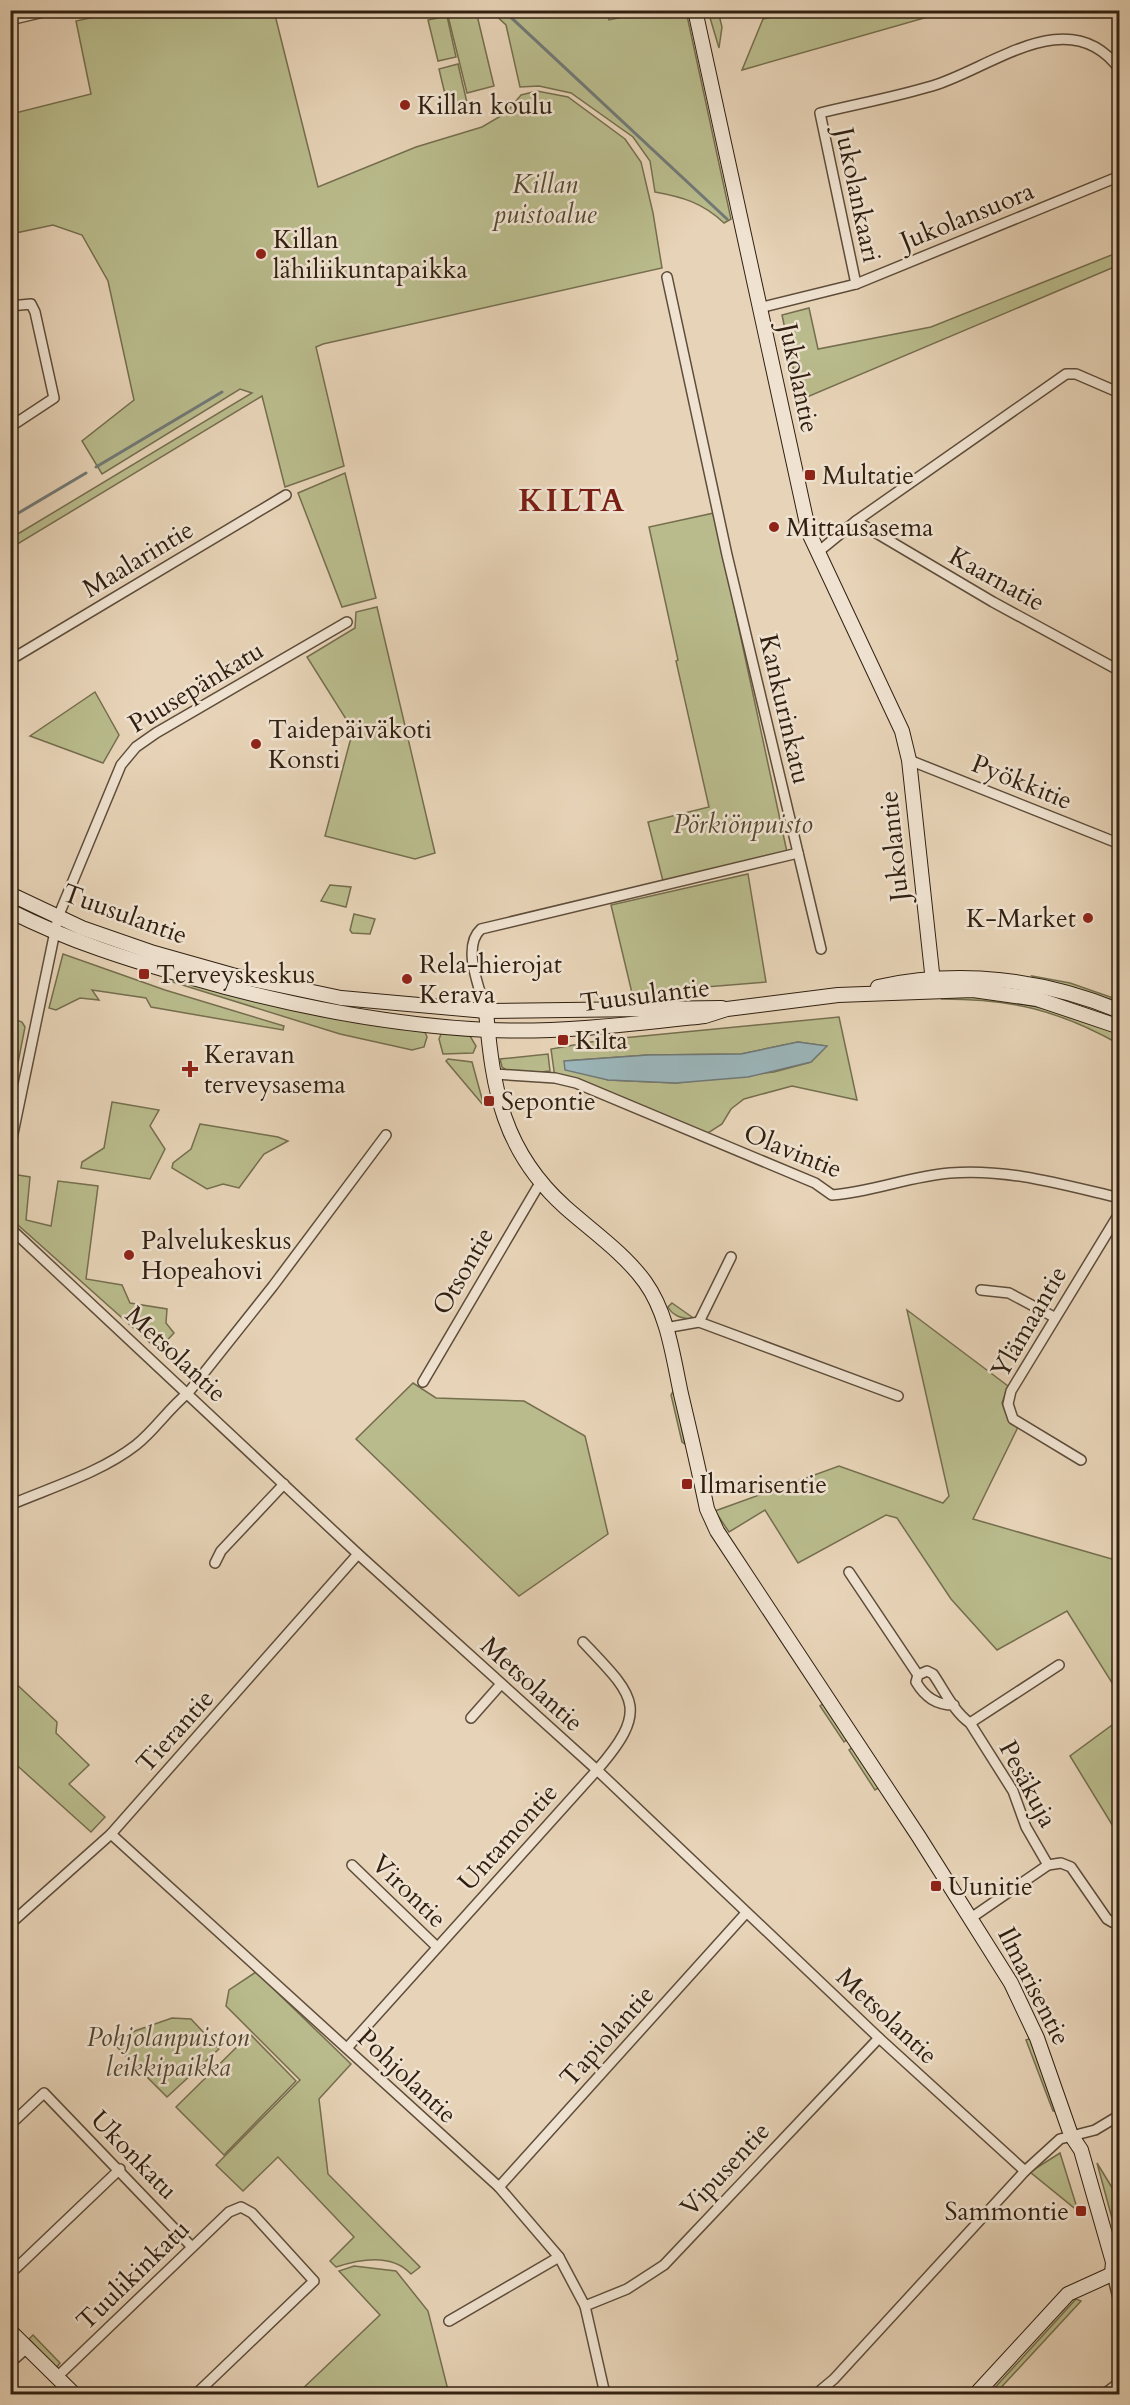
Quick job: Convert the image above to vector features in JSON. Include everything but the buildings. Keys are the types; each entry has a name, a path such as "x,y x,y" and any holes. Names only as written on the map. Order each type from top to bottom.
{"street":[{"path":"10,20 52,10"},
{"name":"Jukolantie","path":"695,10 809,533 896,713 909,760 933,984"},
{"name":"Jukolankaari","path":"856,284 820,113 933,86 1031,44 1052,39 1070,39 1087,44 1102,51 1119,70"},
{"name":"Jukolansuora","path":"759,308 856,284 1119,176"},
{"name":"Kankurinkatu","path":"667,277 727,555 821,949"},
{"path":"10,306 31,304 35,312 54,398 10,427"},
{"path":"818,552 856,521 1066,374 1076,374 1119,393"},
{"name":"Maalarintie","path":"10,660 286,495"},
{"name":"Kaarnatie","path":"856,521 993,602 1119,671"},
{"name":"Puusepänkatu","path":"58,917 116,773 126,757 156,733 347,622"},
{"name":"Pyökkitie","path":"909,760 1119,844"},
{"path":"798,853 481,929 474,938 472,955 486,1011 495,1074 510,1134 540,1183 619,1253 645,1282 657,1303 666,1328 699,1322 898,1396"},
{"name":"Tuusulantie","path":"10,894 58,917 154,953 284,987 362,1001 486,1011 636,1011 704,1006 727,1009"},
{"name":"Tuusulantie","path":"10,911 54,933 137,962 288,1004 357,1017 488,1030 600,1027 705,1016 727,1009 933,984 1017,981 1070,993 1119,1011"},
{"path":"10,1148 58,917"},
{"name":"Tuusulantie","path":"933,984 1014,993 1066,1006 1119,1027"},
{"name":"Olavintie","path":"495,1074 555,1078 576,1083 815,1184 832,1195 861,1193 950,1173 1020,1176 1119,1198"},
{"path":"10,1505 116,1458 137,1444 172,1406 188,1393 273,1287 386,1135"},
{"name":"Otsontie","path":"423,1382 540,1183"},
{"name":"Ylämaantie","path":"1081,1460 1013,1419 1008,1404 1011,1391 1119,1212"},
{"name":"Metsolantie","path":"10,1228 358,1554 597,1770 879,2038 1025,2171"},
{"path":"699,1322 731,1257"},
{"path":"981,1290 1009,1293 1054,1317"},
{"name":"Ilmarisentie","path":"666,1328 707,1509 717,1531 971,1918 1011,1983 1037,2038 1071,2135 1081,2150 1113,2262 1112,2274 1119,2306"},
{"path":"215,1563 221,1551 284,1484"},
{"name":"Tierantie","path":"10,1924 111,1834 358,1554"},
{"path":"849,1572 918,1674 916,1682 925,1696 944,1705 954,1705"},
{"name":"Untamontie","path":"347,2048 597,1770 629,1726 632,1705 624,1686 584,1642"},
{"name":"Pesäkuja","path":"970,1723 1059,1665"},
{"name":"Pesäkuja","path":"918,1674 927,1671 933,1674 962,1717 970,1723 1013,1791 1026,1827 1048,1865"},
{"path":"471,1718 501,1684"},
{"name":"Pohjolantie","path":"111,1834 499,2187 559,2257 585,2306 605,2394"},
{"path":"971,1918 1048,1865 1061,1863 1071,1867 1107,1919 1112,1922 1119,1920"},
{"name":"Virontie","path":"352,1865 437,1947"},
{"name":"Tapiolantie","path":"499,2187 746,1913"},
{"name":"Vipusentie","path":"585,2306 627,2289 664,2265 879,2038"},
{"name":"Ukonkatu","path":"10,2125 44,2093 120,2169 192,2247"},
{"path":"816,2394 834,2379 1025,2171 1060,2139 1095,2130 1119,2115"},
{"path":"10,2274 120,2169"},
{"name":"Tuulikinkatu","path":"57,2377 192,2247 230,2212 241,2207 252,2213 314,2282 196,2394"},
{"path":"449,2321 559,2257"},
{"path":"976,2394 1068,2294 1112,2274"},
{"path":"10,2331 74,2394"},
{"path":"10,2363 27,2348"},
{"path":"1104,2394 1119,2382"}],"green space":[{"path":"470,10 476,11 494,86 467,93 448,16"},
{"path":"804,10 949,11 742,70 763,19"},
{"name":"Killan puistoalue","path":"121,11 274,11 318,187 416,147 482,127 506,113 521,95 537,91 568,97 625,139 641,162 653,213 662,268 316,347 344,466 285,487 262,396 11,548 11,538 252,393 240,389 102,474 82,441 134,400 108,281 82,235 53,225 11,234 11,114 91,94 76,21"},
{"path":"491,11 606,11 609,20 651,11 686,11 731,219 724,223 708,210 692,202 655,192 650,161 633,137 571,93 539,86 520,87 506,25"},
{"path":"708,11 718,11 722,27 719,48"},
{"path":"447,16 456,57 438,61 428,20"},
{"path":"458,64 468,107 449,111 439,69"},
{"path":"1119,252 1119,265 800,400 782,315 809,308 818,349 931,327"},
{"path":"345,473 376,598 342,607 298,493"},
{"name":"Pörkiönpuisto","path":"714,513 787,852 663,881 648,822 709,807 649,527"},
{"path":"377,607 435,853 415,859 325,836 353,730 307,657 355,628 356,612"},
{"path":"95,692 119,735 103,763 30,736"},
{"path":"748,874 766,982 632,993 611,905"},
{"path":"330,885 351,887 346,907 321,901"},
{"path":"354,914 375,919 370,934 352,933 350,930"},
{"path":"63,954 165,990 284,1026 283,1030 151,1007 146,998 92,990 99,1000 80,998 56,1010 49,1008"},
{"path":"166,975 424,1030 427,1037 424,1047 412,1050 340,1034 163,979"},
{"path":"1032,976 1070,983 1119,1000 1119,1002 1034,979"},
{"path":"944,996 990,999 1033,1006 1119,1033 1119,1044 1097,1032 1034,1009 991,1001 942,999"},
{"path":"839,1017 857,1100 792,1086 744,1099 731,1109 722,1124 708,1133 555,1078 551,1049 602,1040","holes":["798,1042 826,1046 811,1062 774,1072 676,1083 608,1080 564,1061 648,1055 741,1054"]},
{"path":"11,1018 22,1022 25,1027 11,1099"},
{"path":"443,1029 470,1036 476,1046 473,1053 443,1054 439,1039"},
{"path":"548,1054 550,1071 523,1074 511,1073 502,1067 500,1059"},
{"path":"448,1059 472,1062 484,1106 446,1061"},
{"path":"112,1102 159,1110 150,1126 165,1149 150,1179 81,1168 82,1162 104,1148"},
{"path":"200,1124 278,1137 288,1141 264,1154 239,1188 223,1184 207,1189 172,1168 173,1163 191,1149"},
{"path":"18,1175 30,1177 26,1220 51,1226 58,1181 98,1186 86,1279 122,1285 130,1303 167,1309 166,1323 174,1333 158,1350 18,1225 11,1202 14,1177"},
{"path":"672,1303 692,1317 687,1319 675,1314 668,1307"},
{"path":"907,1310 1008,1386 1002,1403 1009,1421 1018,1427 973,1519 1119,1561 1119,1694 1067,1611 997,1650 951,1599 897,1518 886,1515 798,1563 765,1510 729,1532 715,1511 839,1466 943,1503 949,1496"},
{"path":"413,1383 436,1398 524,1401 585,1436 608,1534 519,1596 356,1439"},
{"path":"674,1390 685,1444 682,1442 671,1395"},
{"path":"10,1678 57,1722 56,1733 89,1765 69,1784 105,1817 91,1832 11,1760"},
{"path":"824,1703 848,1739 844,1742 820,1706"},
{"path":"1119,1720 1119,1836 1070,1756"},
{"path":"853,1747 880,1787 875,1790 849,1750"},
{"path":"256,1972 351,2064 319,2099 328,2174 420,2267 411,2274 403,2267 385,2260 365,2260 336,2267 330,2261 354,2237 278,2157 243,2191 216,2165 300,2080 226,2006 229,1990"},
{"name":"Pohjolanpuiston leikkipaikka","path":"172,2018 191,2019 219,2049 167,2097 116,2046 132,2032"},
{"path":"250,2034 296,2081 224,2155 176,2107"},
{"path":"1032,2038 1056,2111 1053,2111 1026,2040"},
{"path":"1060,2153 1078,2211 1030,2172"},
{"path":"1097,2163 1119,2199 1119,2244"},
{"path":"354,2266 396,2271 428,2311 449,2394 297,2394 380,2315 339,2271"},
{"path":"1076,2299 1081,2301 995,2394 989,2394"},
{"path":"33,2335 60,2363 56,2368 29,2339"}],"water":[{"path":"798,1042 827,1046 811,1062 748,1077 676,1083 608,1080 565,1070 564,1061 648,1055 741,1054"}],"waterway":[{"path":"503,10 727,219"},
{"path":"96,467 222,392"},
{"path":"10,518 86,473"}],"place":[{"name":"Killan koulu","path":"405,105"},
{"name":"Killan lähiliikuntapaikka","path":"261,254"},
{"name":"Multatie","path":"810,475"},
{"name":"Mittausasema","path":"774,527"},
{"name":"Taidepäiväkoti Konsti","path":"256,744"},
{"name":"K-Market","path":"1088,918"},
{"name":"Terveyskeskus","path":"144,974"},
{"name":"Rela-hierojat Kerava","path":"407,979"},
{"name":"Kilta","path":"563,1040"},
{"name":"Keravan terveysasema","path":"190,1069"},
{"name":"Sepontie","path":"489,1101"},
{"name":"Palvelukeskus Hopeahovi","path":"129,1255"},
{"name":"Ilmarisentie","path":"687,1484"},
{"name":"Uunitie","path":"936,1886"},
{"name":"Sammontie","path":"1081,2211"}],"district":[{"name":"KILTA","path":"572,501"}]}
